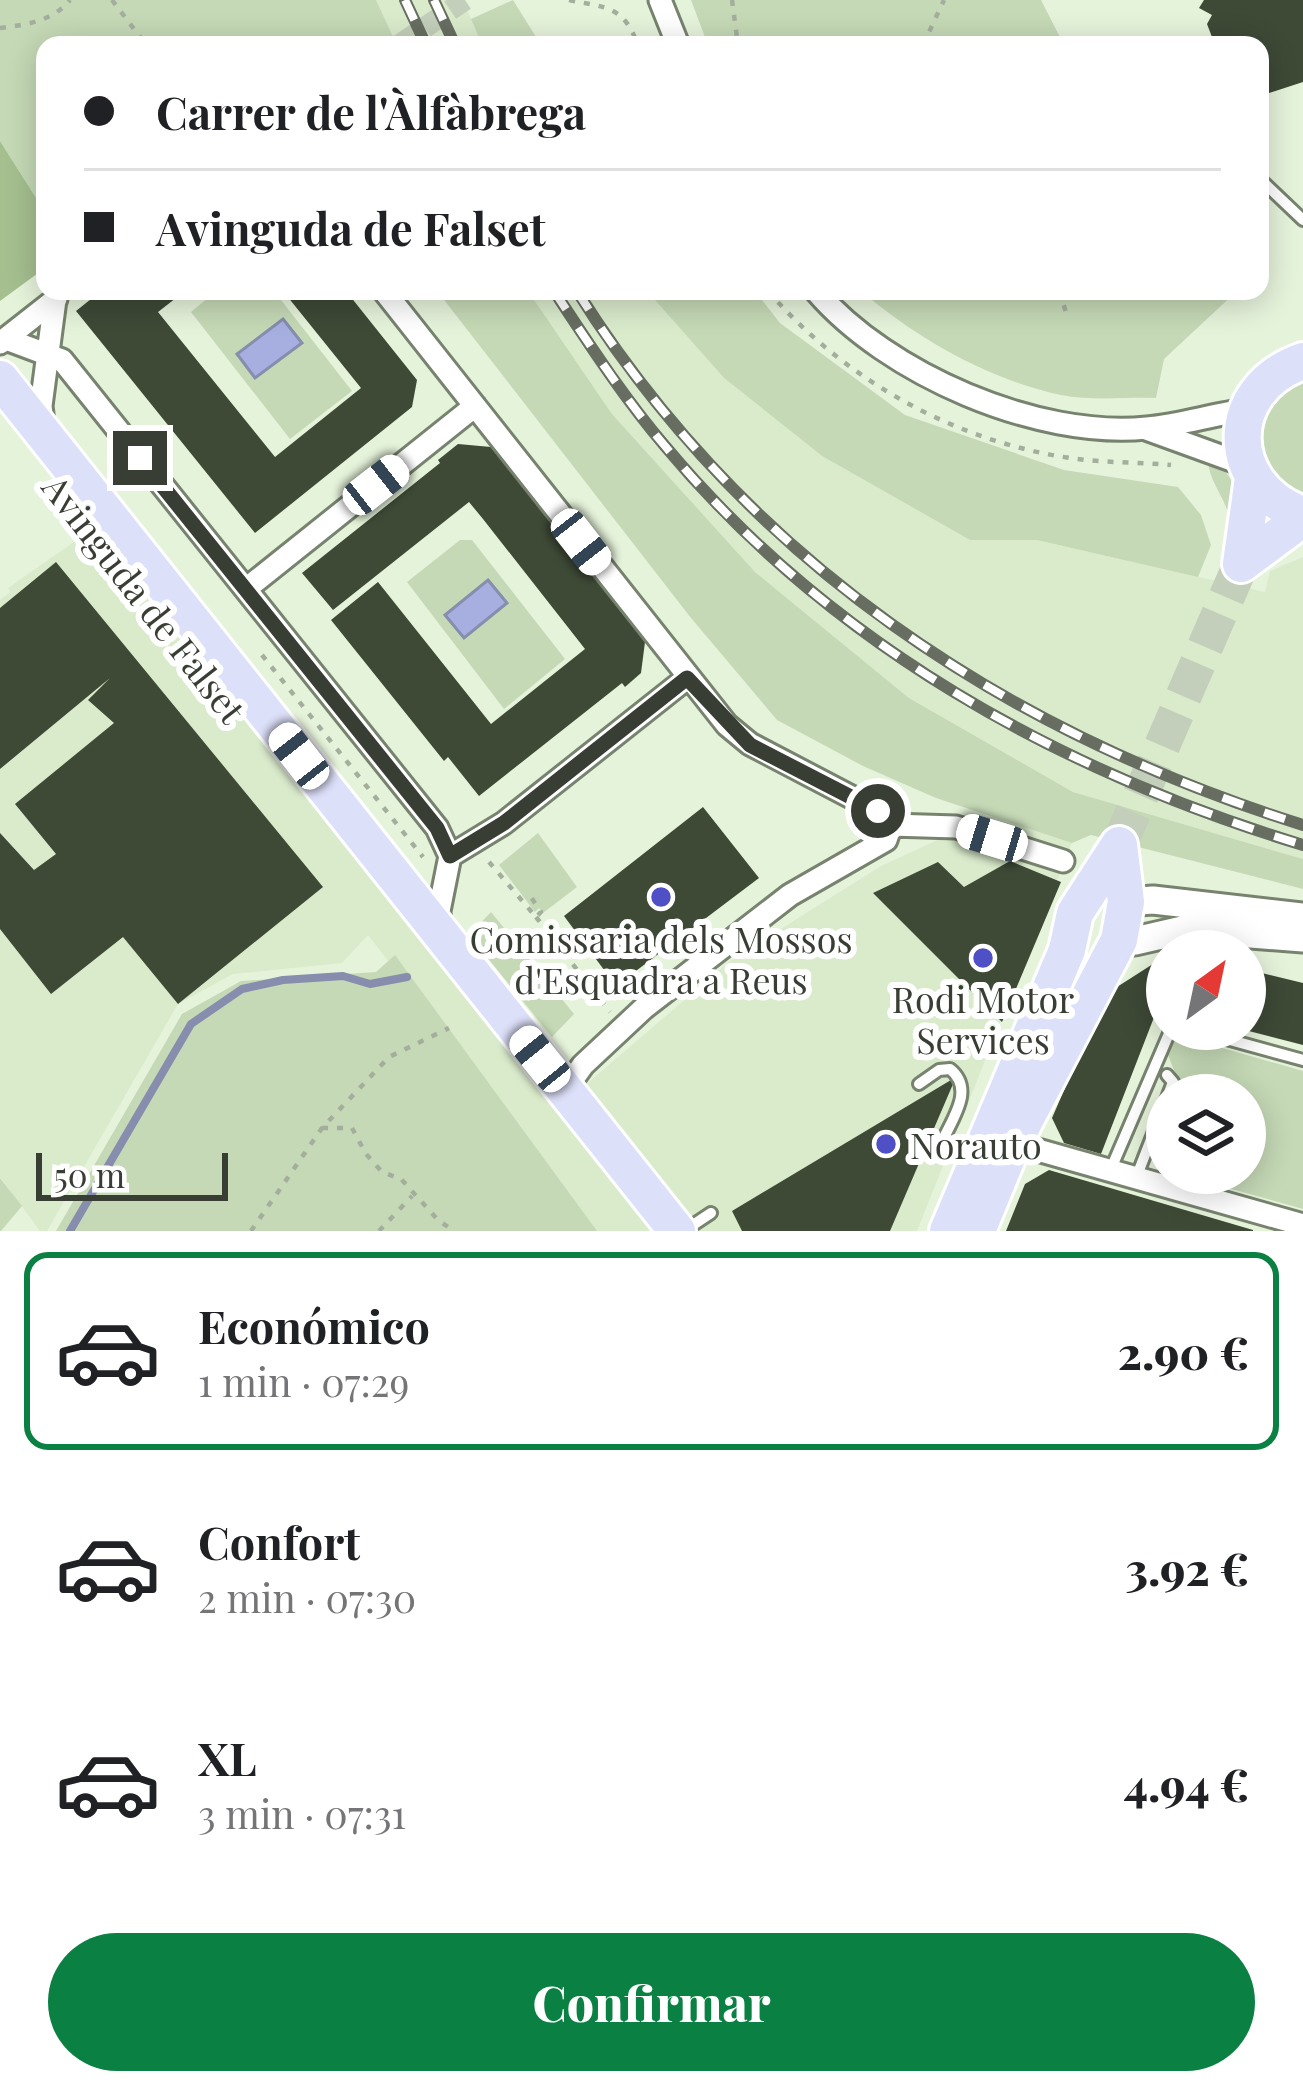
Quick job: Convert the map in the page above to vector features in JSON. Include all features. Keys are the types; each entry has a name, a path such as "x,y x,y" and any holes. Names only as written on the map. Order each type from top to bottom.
{"main road":[{"path":"1250,472 1267,495 1303,516 1241,564 1250,472 1243,428 1247,410 1259,388 1278,371 1303,361"},
{"name":"Avinguda de Falset","path":"0,379 681,1231"},
{"name":"Avinguda de Falset","path":"0,416 649,1231"},
{"path":"948,1231 1067,950 1070,924 1082,902 1116,894 1114,949 1013,1143 977,1231"},
{"path":"1067,950 1083,963 1093,964 1114,949"}],"street":[{"path":"659,0 674,36"},
{"path":"3,341 54,300"},
{"path":"45,436 40,406 59,300"},
{"path":"391,300 687,678 750,745 878,811 890,825 956,827 1063,860"},
{"path":"826,300 868,338 919,372 981,401 1068,424 1146,428 1247,410"},
{"path":"3,341 62,360 437,828 450,856 439,911 441,934"},
{"path":"246,590 475,406"},
{"path":"1146,428 1250,472"},
{"path":"450,856 504,823 687,678"},
{"path":"565,1090 583,1065 644,1008 790,895 886,840 890,825"},
{"path":"1116,894 1303,917"},
{"path":"1114,949 1208,929 1303,938"},
{"path":"1013,1143 1303,1225"}],"lane":[{"path":"1269,188 1303,220"},
{"path":"1110,1171 1162,1050"},
{"path":"1266,1050 1303,1060"},
{"path":"919,1084 939,1070 950,1069 961,1078 965,1090 940,1146"},
{"path":"1136,1178 1146,1152"},
{"path":"681,1231 711,1213"}],"path":[{"path":"0,28 40,21 70,0"},
{"path":"112,0 139,36"},
{"path":"569,0 612,9 625,17 634,36"},
{"path":"731,0 737,36"},
{"path":"927,36 944,0"},
{"path":"1062,300 1067,315"},
{"path":"489,862 612,1014"},
{"path":"536,892 530,897 541,912 536,917"},
{"path":"251,1231 322,1128 389,1058 449,1028"},
{"path":"322,1128 352,1128 382,1172 400,1179 454,1231"},
{"path":"379,1231 414,1194"}],"shaded area":[{"path":"0,0 376,0 393,36 36,36 36,198 0,141"},
{"path":"376,0 463,0 478,36 393,36"},
{"path":"513,0 535,36 478,36 471,19"},
{"path":"691,0 1041,0 1059,36 705,36"},
{"path":"0,141 36,198 36,275 0,301"},
{"path":"205,300 281,300 352,391 290,439 191,312"},
{"path":"444,300 534,300 612,414 755,572 909,698 1073,792 1303,859 1303,889 1091,835 1072,843 936,798 863,766 777,720 691,618"},
{"path":"534,300 655,300 724,378 822,456 970,540 1037,540 1265,592 1270,571 1303,557 1303,859 1073,792 909,698 755,572 612,414"},
{"path":"655,300 762,300 780,323 905,415 1064,470 1178,487 1201,515 1211,545 1198,577 1037,540 970,540 822,456 724,378"},
{"path":"873,300 1227,300 1164,359 1156,398 1084,398 1033,388 980,368"},
{"path":"1303,374 1303,497 1271,471 1260,439 1262,409"},
{"path":"1208,460 1224,470 1232,484 1230,519 1211,475"},
{"path":"91,530 563,1104 730,961 881,866 990,816 1072,843 917,1231 595,1231 368,935 342,963 233,974 178,1004 47,1231 40,1231 0,1177 0,600 10,592 8,588"},
{"path":"460,540 472,540 565,659 504,709 407,582"},
{"path":"538,833 577,887 543,913 539,908 535,912 499,865"},
{"path":"491,912 574,1014 552,1037 469,935"},
{"path":"395,955 597,1231 56,1231 182,1014 241,981 376,972"},
{"path":"1170,1050 1230,1050 1303,1071 1303,1209 1249,1194 1266,1194 1266,1074 1175,1074"},
{"path":"0,1178 22,1206 1,1231 0,1231"}],"water":[{"path":"283,319 302,343 255,378 237,354"},
{"path":"488,580 507,603 464,638 445,615"}],"building":[{"path":"1204,0 1303,0 1303,82 1269,93 1269,36 1212,36 1207,24 1212,15 1199,8"},
{"path":"90,300 173,300 158,312 275,457 361,388 290,300 353,300 417,380 412,407 255,533 76,311"},
{"path":"458,444 491,447 645,642 641,673 479,796 448,757 444,761 331,620 378,582 491,724 585,649 483,519 469,502 333,610 302,573"},
{"path":"56,562 323,887 178,1004 123,937 51,994 0,929 0,833 34,870 56,854 15,804 114,723 88,700 110,678 0,769 0,608"},
{"name":"Comissaria dels Mossos d'Esquadra a Reus","path":"703,807 759,878 616,986 564,916"},
{"name":"Rodi Motor Services","path":"1010,861 1061,882 1002,1022 873,893 938,862 964,887"},
{"path":"1146,968 1146,1038 1101,1154 1064,1143 1052,1118 1106,994"},
{"path":"1266,974 1303,983 1303,1045 1266,1035"},
{"name":"Norauto","path":"956,1077 890,1231 742,1231 732,1211"},
{"path":"1049,1170 1253,1231 1006,1231 1025,1184"}],"waterway":[{"path":"70,1231 191,1024 242,989 283,980 343,976 370,984 407,977"}],"tunnel":[{"path":"412,36 465,0"},
{"path":"1119,845 1241,564"}],"railway":[{"path":"405,0 422,36"},
{"path":"434,0 451,36"},
{"path":"560,300 635,409 730,517 800,582 875,640 1038,739 1212,815 1303,845"},
{"path":"583,300 644,387 720,475 802,553 891,624 986,686 1087,740 1193,786 1303,825"}],"place":[{"name":"Comissaria dels Mossos d'Esquadra a Reus","path":"661,897"},
{"name":"Rodi Motor Services","path":"983,958"},
{"name":"Norauto","path":"886,1144"}],"route":[{"path":"140,458 437,828 450,856 504,823 687,678 750,745 878,811"}]}
